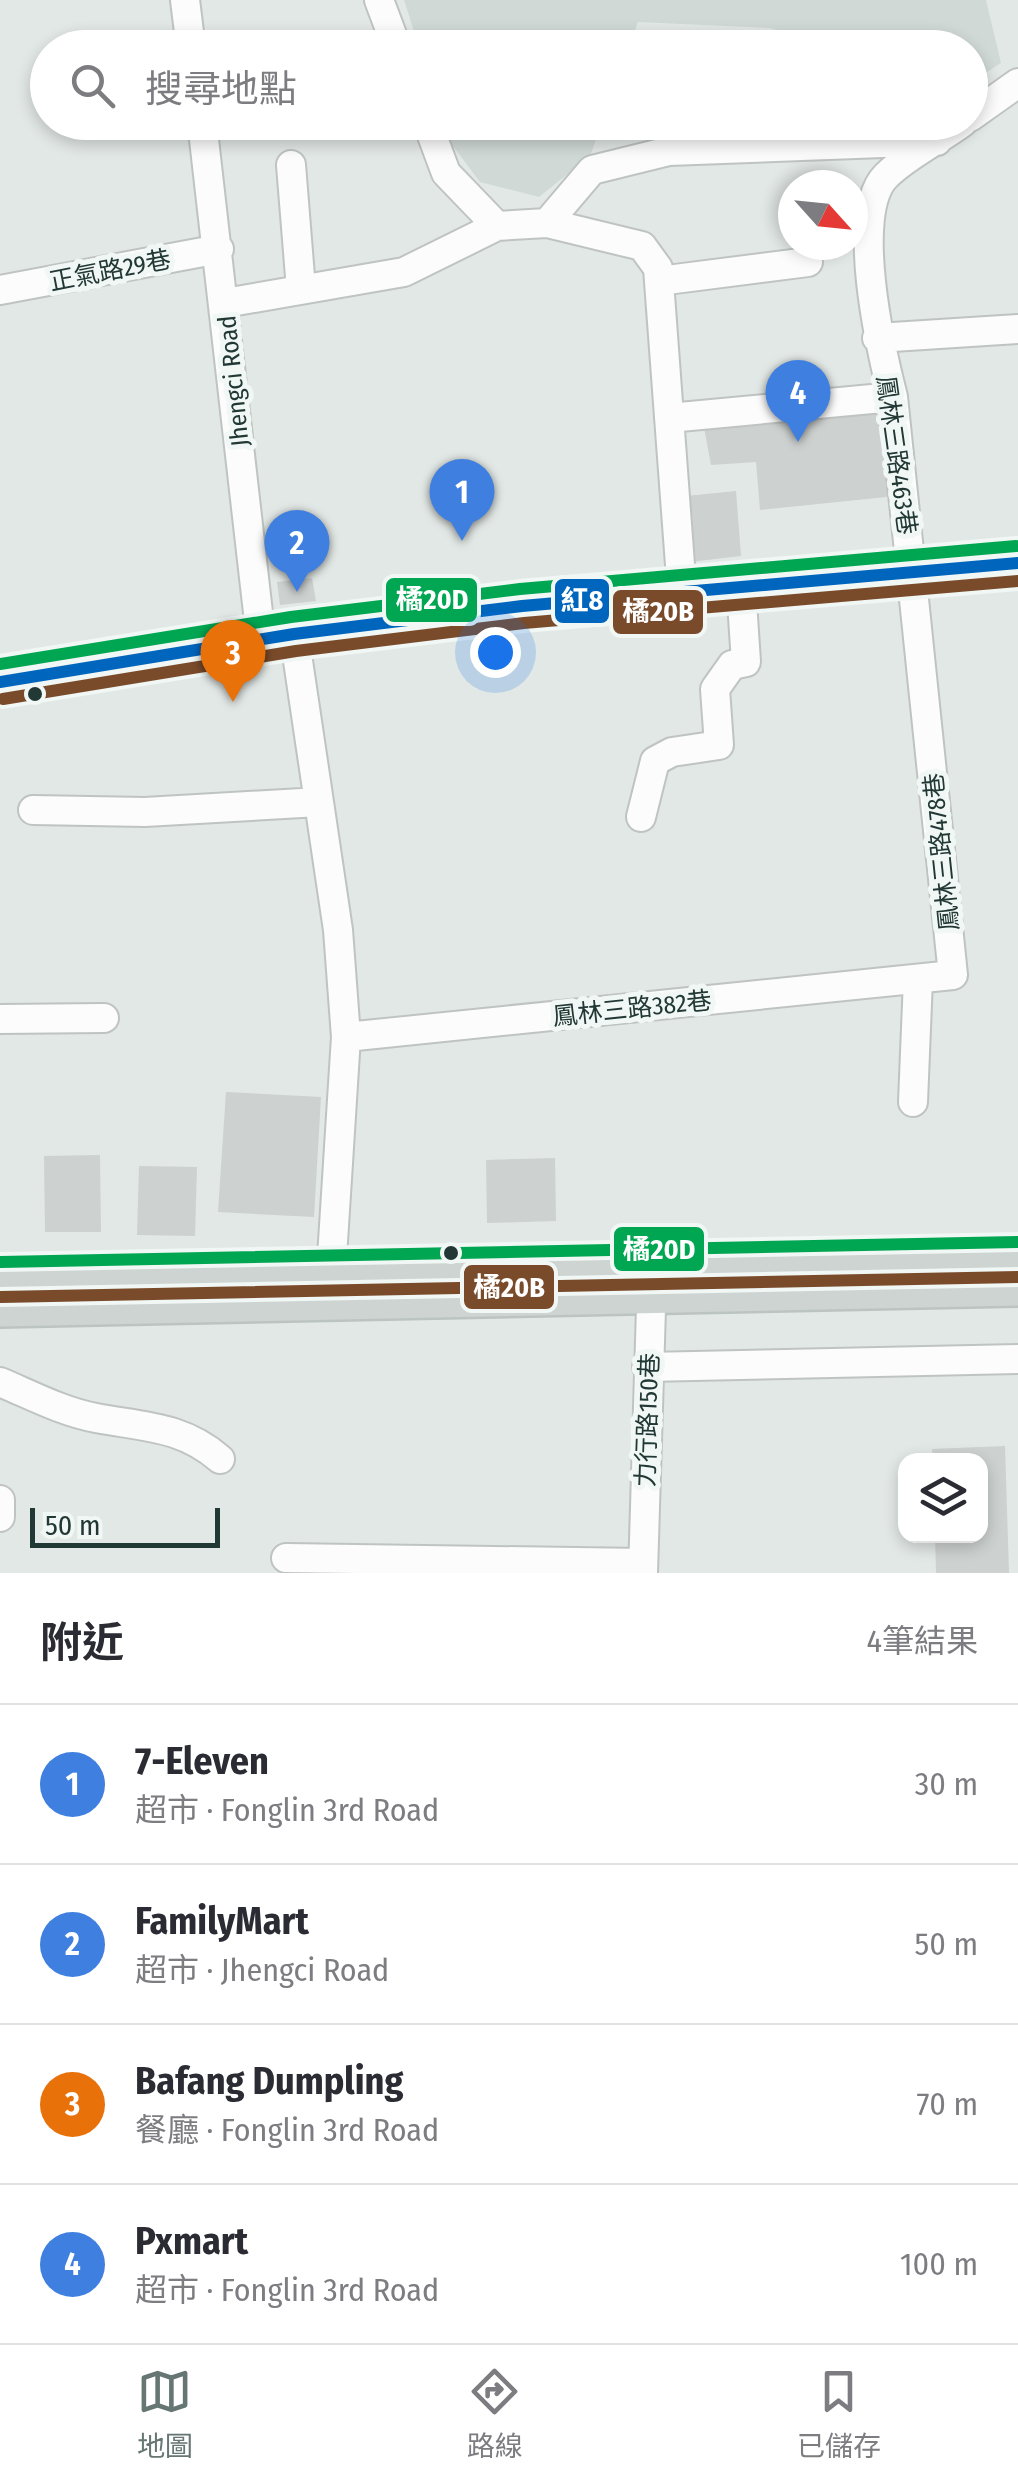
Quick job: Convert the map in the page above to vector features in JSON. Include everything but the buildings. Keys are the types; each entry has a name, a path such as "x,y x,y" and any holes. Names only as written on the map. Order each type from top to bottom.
{"main road":[{"path":"0,1309 652,1281 1018,1259"},
{"path":"0,1280 331,1273 1018,1288"}],"street":[{"path":"185,0 189,30"},
{"path":"379,0 391,30"},
{"path":"988,104 1018,83"},
{"name":"Jhengci Road","path":"204,140 261,640"},
{"path":"434,140 446,172 496,226"},
{"path":"546,223 592,170 669,151 938,141"},
{"name":"鳳林三路463巷","path":"913,572 894,397 877,338 868,229 884,178 938,141"},
{"path":"292,165 302,289"},
{"path":"225,303 404,272 496,226 546,223 642,246 652,255 659,281 682,592"},
{"name":"正氣路29巷","path":"0,290 219,249"},
{"path":"659,281 808,262"},
{"name":"鳳林三路463巷","path":"877,338 1018,329"},
{"path":"669,418 894,397"},
{"path":"0,682 294,634 682,592 1018,563"},
{"name":"鳳林三路478巷","path":"913,572 953,976 918,979"},
{"path":"641,817 655,762 672,752 718,744 714,689 732,665 746,662 741,587"},
{"path":"294,634 338,930 346,1037 331,1273"},
{"path":"33,810 145,812 319,802"},
{"path":"913,1102 918,979"},
{"name":"鳳林三路382巷","path":"346,1037 918,979"},
{"path":"0,1019 104,1018"},
{"name":"力行路150巷","path":"643,1568 652,1281"},
{"path":"647,1366 1018,1359"},
{"path":"0,1382 69,1411 168,1428 198,1440 220,1459"},
{"path":"0,1500 0,1517"},
{"path":"286,1558 643,1568"}],"shaded area":[{"path":"404,0 986,0 1001,63 988,71 988,30 777,30 638,22 635,30 414,30"},
{"path":"596,140 590,156 539,197 480,182 450,142"}],"transit line":[{"name":"橘20D","path":"0,664 291,617 520,589 1016,546"},
{"name":"紅8","path":"0,682 294,634 522,606 1018,563"},
{"name":"橘20B","path":"3,699 296,651 524,623 1018,581"},
{"name":"橘20D","path":"0,1262 1018,1242"},
{"name":"橘20B","path":"0,1297 1018,1277"}],"place":[{"name":"Pxmart","path":"798,442"},
{"name":"7-Eleven","path":"462,541"},
{"name":"FamilyMart","path":"297,592"},
{"name":"Bafang Dumpling","path":"233,702"}]}
